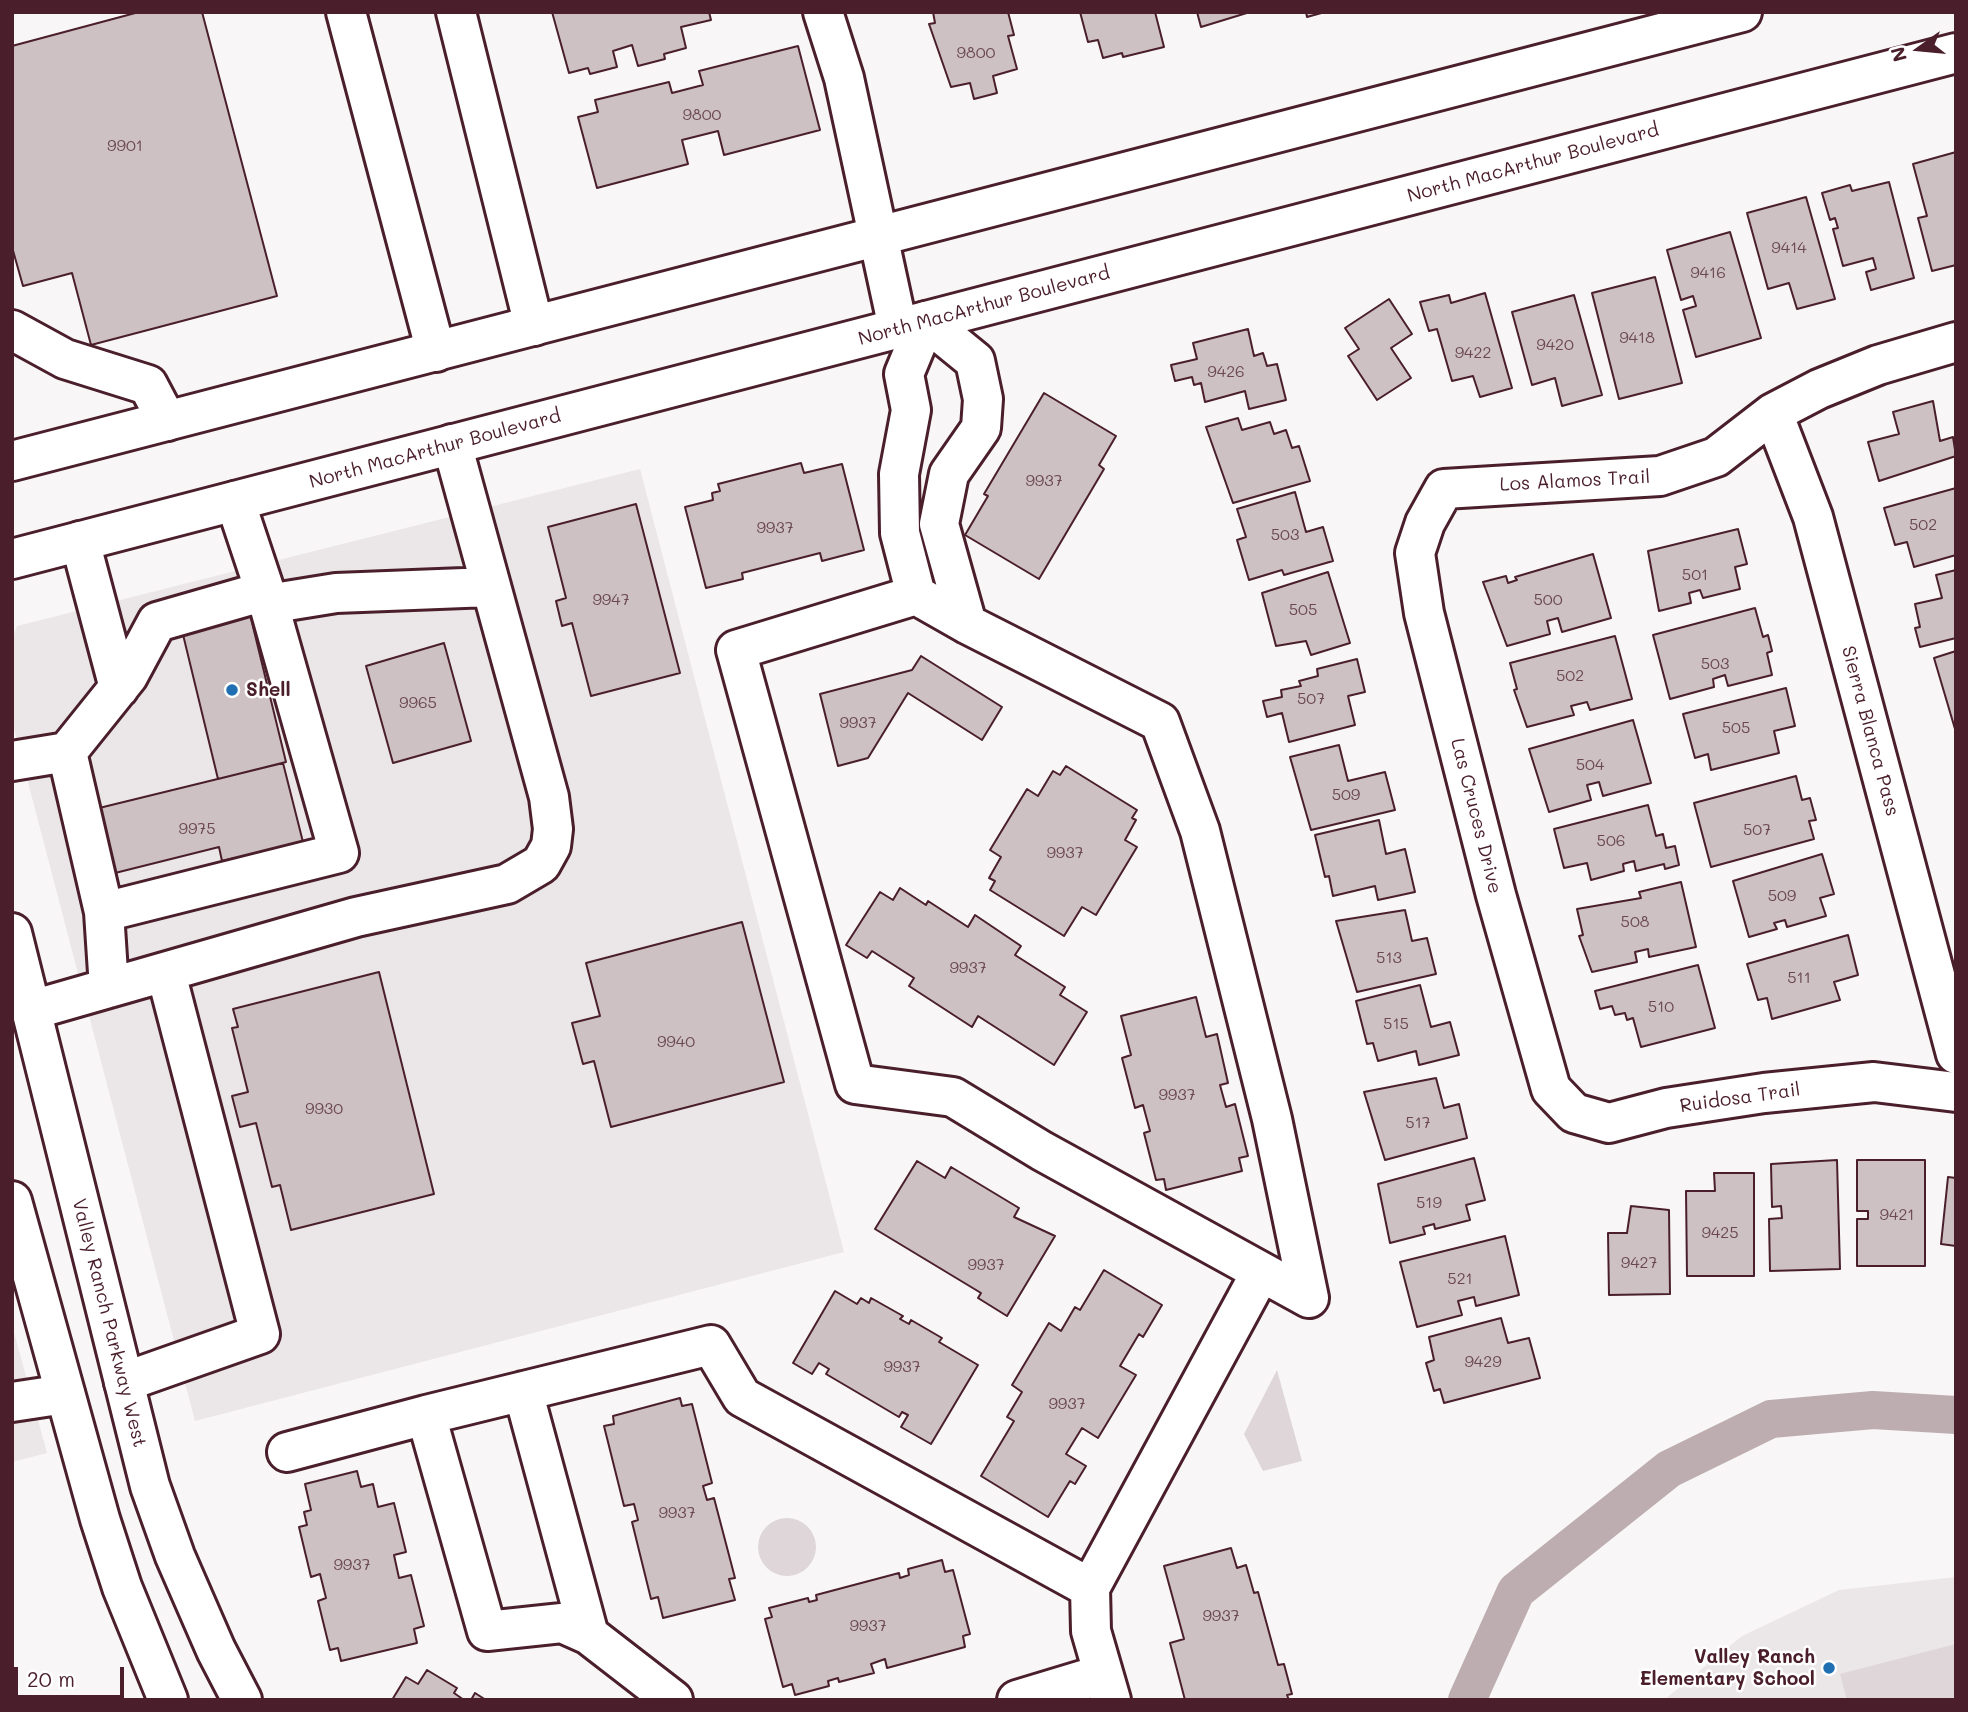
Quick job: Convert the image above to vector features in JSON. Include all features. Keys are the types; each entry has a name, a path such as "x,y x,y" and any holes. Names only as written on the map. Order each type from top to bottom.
{"main road":[{"path":"345,12 436,352"},
{"path":"456,12 534,326"},
{"path":"823,12 844,78 881,236 912,324 904,374 911,410 899,474 900,533 916,595 967,624 1160,722 1200,831 1272,1119 1310,1298 1042,1151 953,1097 855,1084 736,650 916,595"},
{"path":"12,461 1742,12"},
{"name":"North MacArthur Boulevard","path":"12,559 1956,53"},
{"path":"912,324 975,360 983,399 981,428 949,474 939,524 967,624"},
{"path":"12,330 65,359 148,385 167,421"},
{"name":"Los Alamos Trail","path":"1415,553 1425,523 1444,489 1660,476 1716,457 1773,413 1819,389 1878,365 1956,342"},
{"name":"Sierra Blanca Pass","path":"1773,413 1813,517 1956,1054"},
{"path":"12,436 65,447"},
{"path":"32,1010 356,917 507,884 541,864 551,846 554,829 550,797 452,444"},
{"path":"104,912 339,853 266,597 235,501"},
{"path":"80,541 119,688"},
{"name":"Las Cruces Drive","path":"1415,553 1424,613 1482,841 1548,1076"},
{"path":"12,761 67,752 119,688 157,622 266,597 490,587"},
{"path":"67,752 104,912 109,988"},
{"name":"Valley Ranch Parkway West","path":"12,933 150,1486 175,1556 216,1650 242,1700"},
{"path":"12,1402 124,1382 260,1334 166,973"},
{"name":"Ruidosa Trail","path":"1548,1076 1551,1089 1574,1113 1609,1123 1678,1106 1764,1093 1874,1082 1956,1092"},
{"path":"12,1200 122,1587 168,1700"},
{"path":"1017,1700 1107,1687 1091,1631 1090,1588 1261,1272"},
{"path":"287,1452 711,1345 742,1397 1090,1588"},
{"path":"523,1391 589,1635"},
{"path":"426,1415 487,1631 562,1623 589,1635 673,1700"}],"shaded area":[{"path":"640,469 844,1252 195,1421 12,721 12,640 17,626"},
{"path":"12,1325 47,1453 12,1462"},
{"path":"1277,1370 1302,1461 1263,1471 1244,1434"},
{"path":"781,1518 793,1518 808,1526 816,1541 816,1553 808,1568 793,1576 781,1576 766,1568 758,1553 758,1541 766,1526"},
{"name":"Valley Ranch Elementary School","path":"1956,1577 1956,1700 1664,1700 1742,1636 1839,1590"},
{"path":"1956,1644 1956,1700 1847,1700 1840,1674"}],"building":[{"path":"139,12 202,12 277,296 91,345 72,273 23,286 12,247 12,46"},
{"path":"552,12 709,12 711,20 681,27 686,48 664,54 665,59 638,66 632,45 613,51 617,67 590,74 588,68 569,73"},
{"path":"933,12 1008,12 1014,35 1008,36 1017,69 993,76 997,93 974,99 970,83 951,87 929,24 935,23"},
{"path":"1080,12 1155,12 1164,47 1123,57 1122,53 1103,58 1098,40 1088,42"},
{"path":"1197,12 1250,12 1201,27"},
{"path":"1306,12 1325,12 1307,17"},
{"path":"798,46 820,130 724,155 718,131 682,140 688,164 597,188 578,117 598,112 595,100 669,82 672,93 703,85 699,71"},
{"path":"1956,152 1956,265 1932,271 1918,218 1927,216 1913,164"},
{"path":"1889,182 1914,278 1871,290 1866,272 1876,269 1873,258 1843,266 1833,229 1838,228 1835,218 1830,220 1822,193 1850,185 1852,191"},
{"path":"1806,197 1835,299 1797,309 1789,283 1768,289 1747,213"},
{"path":"1730,232 1761,338 1696,357 1683,310 1696,306 1693,296 1681,300 1667,250"},
{"path":"1655,277 1682,383 1619,399 1592,293"},
{"path":"1485,293 1512,388 1480,397 1473,376 1452,381 1437,329 1429,331 1420,302 1449,295 1451,303"},
{"path":"1574,295 1602,395 1562,406 1555,378 1532,385 1512,312"},
{"path":"1389,299 1412,334 1391,348 1411,378 1377,400 1348,356 1359,349 1345,328"},
{"path":"1248,329 1254,356 1263,353 1267,366 1277,364 1286,400 1249,409 1245,391 1205,402 1201,383 1194,385 1192,377 1175,381 1171,365 1197,359 1193,343"},
{"path":"1044,393 1116,436 1099,465 1104,469 1039,579 965,535 988,496 984,494"},
{"path":"1933,401 1940,441 1953,437 1956,456 1879,481 1868,442 1899,434 1893,412"},
{"path":"1238,418 1242,430 1270,422 1274,434 1286,430 1292,448 1299,446 1310,481 1233,503 1206,427"},
{"path":"801,463 804,473 842,464 864,550 822,561 820,553 742,573 743,579 706,588 685,507 713,500 712,493 720,491 718,484"},
{"path":"1956,488 1956,555 1914,567 1907,542 1895,545 1884,508"},
{"path":"1295,492 1306,532 1323,527 1333,561 1284,575 1282,570 1249,580 1237,540 1246,537 1237,509"},
{"path":"636,504 680,673 591,696 572,623 562,626 556,601 566,598 548,527"},
{"path":"1738,529 1747,564 1735,567 1740,589 1703,598 1700,590 1689,593 1691,603 1659,611 1648,551"},
{"path":"1593,554 1611,618 1562,632 1558,618 1547,621 1550,634 1507,646 1483,582 1506,576 1508,583 1517,580 1515,577"},
{"path":"1956,570 1956,638 1920,647 1915,628 1920,627 1915,604 1942,598 1936,575"},
{"path":"1328,572 1350,643 1311,655 1306,641 1276,646 1262,593"},
{"name":"Shell","path":"247,602 286,762 218,779 179,618"},
{"path":"1755,608 1763,637 1768,635 1772,651 1767,653 1772,675 1728,686 1725,675 1713,679 1714,687 1670,699 1653,635"},
{"path":"1615,636 1632,699 1590,710 1587,702 1571,706 1574,715 1527,727 1514,690 1517,689 1510,663"},
{"path":"444,643 471,741 393,763 366,666"},
{"path":"1956,651 1956,729 1955,729 1934,658"},
{"path":"921,656 1002,707 982,740 908,693 868,758 838,766 820,694 912,670"},
{"path":"1357,659 1365,692 1348,696 1355,725 1289,742 1282,713 1267,717 1263,701 1282,697 1281,690 1301,686 1299,681 1318,676 1317,669"},
{"path":"1786,688 1795,726 1774,731 1779,753 1711,770 1708,754 1695,758 1683,714"},
{"path":"1633,720 1651,783 1603,796 1599,782 1587,785 1591,800 1549,812 1529,749"},
{"path":"1339,745 1348,781 1385,772 1395,810 1311,830 1290,757"},
{"path":"283,763 305,850 237,866 235,858 222,861 219,847 107,875 91,810"},
{"path":"1066,766 1137,810 1132,818 1136,820 1125,840 1137,847 1096,915 1082,907 1064,936 990,890 995,881 989,878 1001,857 990,850 1027,789 1038,796 1053,771 1060,775"},
{"path":"1796,776 1802,800 1810,798 1816,820 1809,821 1814,839 1711,867 1694,803"},
{"path":"1648,805 1656,836 1663,834 1666,848 1675,846 1679,865 1665,869 1664,864 1636,871 1634,861 1623,864 1624,871 1591,880 1587,863 1564,868 1554,829"},
{"path":"1379,820 1386,854 1405,849 1415,892 1378,900 1375,886 1333,896 1329,876 1325,877 1315,835"},
{"path":"1822,854 1834,894 1820,898 1826,916 1787,927 1785,920 1774,923 1777,929 1749,937 1733,881"},
{"path":"1681,882 1696,947 1649,957 1648,949 1635,952 1637,962 1592,972 1579,936 1583,935 1577,909 1641,898 1639,892"},
{"path":"900,888 926,905 928,901 968,927 975,915 1021,946 1015,955 1065,987 1060,995 1087,1012 1054,1065 978,1016 972,1027 909,986 914,978 872,951 867,958 846,945 880,892 893,900"},
{"path":"1405,910 1412,941 1427,938 1436,974 1357,992 1336,921"},
{"path":"742,922 784,1082 611,1127 594,1061 583,1064 572,1023 600,1016 586,963"},
{"path":"1848,935 1858,975 1834,982 1840,1000 1772,1019 1767,998 1758,1000 1747,964"},
{"path":"1698,965 1715,1028 1641,1047 1633,1018 1627,1020 1625,1013 1615,1015 1612,1006 1600,1009 1595,991"},
{"path":"379,972 434,1194 291,1230 280,1185 272,1187 256,1123 240,1127 232,1096 248,1092 232,1028 238,1027 233,1009"},
{"path":"1420,985 1431,1027 1450,1022 1459,1055 1419,1065 1416,1051 1378,1061 1373,1043 1367,1044 1356,1001"},
{"path":"1196,997 1206,1037 1217,1034 1228,1083 1220,1085 1226,1107 1235,1104 1248,1156 1239,1158 1242,1171 1166,1190 1164,1179 1156,1180 1144,1133 1150,1131 1143,1105 1135,1108 1122,1058 1131,1055 1121,1016"},
{"path":"1436,1078 1444,1108 1459,1104 1467,1138 1385,1160 1364,1092"},
{"path":"1474,1158 1485,1200 1466,1205 1470,1220 1435,1229 1434,1224 1423,1227 1425,1234 1390,1243 1378,1184"},
{"path":"1837,1160 1840,1269 1770,1271 1769,1219 1782,1218 1781,1206 1772,1207 1771,1164"},
{"path":"1857,1160 1925,1160 1925,1266 1857,1266 1857,1219 1868,1219 1868,1211 1857,1211"},
{"path":"917,1161 945,1178 951,1167 1019,1208 1014,1217 1055,1236 1007,1316 978,1298 981,1293 875,1229"},
{"path":"1714,1173 1754,1173 1754,1276 1687,1276 1686,1191 1715,1191"},
{"path":"1948,1177 1956,1178 1956,1246 1941,1244"},
{"path":"1631,1206 1669,1210 1670,1294 1609,1295 1608,1233 1627,1233"},
{"path":"1505,1236 1519,1295 1476,1306 1474,1297 1458,1301 1462,1315 1417,1327 1400,1262"},
{"path":"1104,1270 1162,1305 1143,1337 1139,1334 1120,1366 1136,1375 1098,1438 1082,1428 1066,1454 1086,1466 1075,1484 1070,1481 1048,1517 981,1476 1014,1421 1007,1417 1022,1392 1012,1385 1049,1323 1061,1331 1075,1307 1080,1310"},
{"path":"835,1291 857,1304 861,1298 869,1303 871,1298 903,1316 900,1319 909,1324 911,1320 942,1338 939,1342 978,1365 931,1444 901,1427 908,1415 902,1412 899,1417 826,1374 829,1369 819,1363 812,1374 793,1363"},
{"path":"1501,1318 1508,1343 1529,1338 1540,1378 1444,1403 1440,1389 1434,1391 1426,1363 1434,1360 1429,1337"},
{"path":"680,1398 682,1406 692,1404 712,1483 703,1486 707,1500 714,1498 735,1578 729,1579 735,1600 663,1618 658,1597 651,1599 632,1522 638,1520 634,1504 624,1506 604,1426 614,1424 613,1416"},
{"path":"357,1471 361,1487 373,1484 378,1507 394,1503 406,1552 394,1555 399,1578 411,1575 424,1626 414,1629 417,1643 341,1661 338,1648 330,1650 318,1601 326,1598 320,1574 311,1577 299,1527 307,1525 304,1512 311,1510 305,1484"},
{"path":"1231,1548 1237,1568 1246,1565 1254,1593 1258,1592 1278,1665 1284,1664 1292,1694 1287,1695 1289,1700 1185,1700 1170,1643 1184,1639 1164,1566"},
{"path":"942,1560 945,1572 953,1570 970,1634 963,1636 965,1647 887,1668 885,1659 871,1664 874,1673 839,1682 838,1678 828,1681 829,1686 795,1695 792,1684 783,1687 765,1619 772,1617 769,1608 808,1598 809,1602 817,1600 816,1595 899,1573 900,1578 909,1575 908,1569"},
{"path":"427,1670 457,1688 454,1693 464,1700 392,1700 406,1677 418,1684"},
{"path":"475,1693 486,1700 471,1700"}],"waterway":[{"path":"1467,1700 1516,1591 1669,1469 1771,1419 1873,1410 1956,1415"}],"place":[{"name":"Shell","path":"232,690"},
{"name":"Valley Ranch Elementary School","path":"1829,1668"}]}
